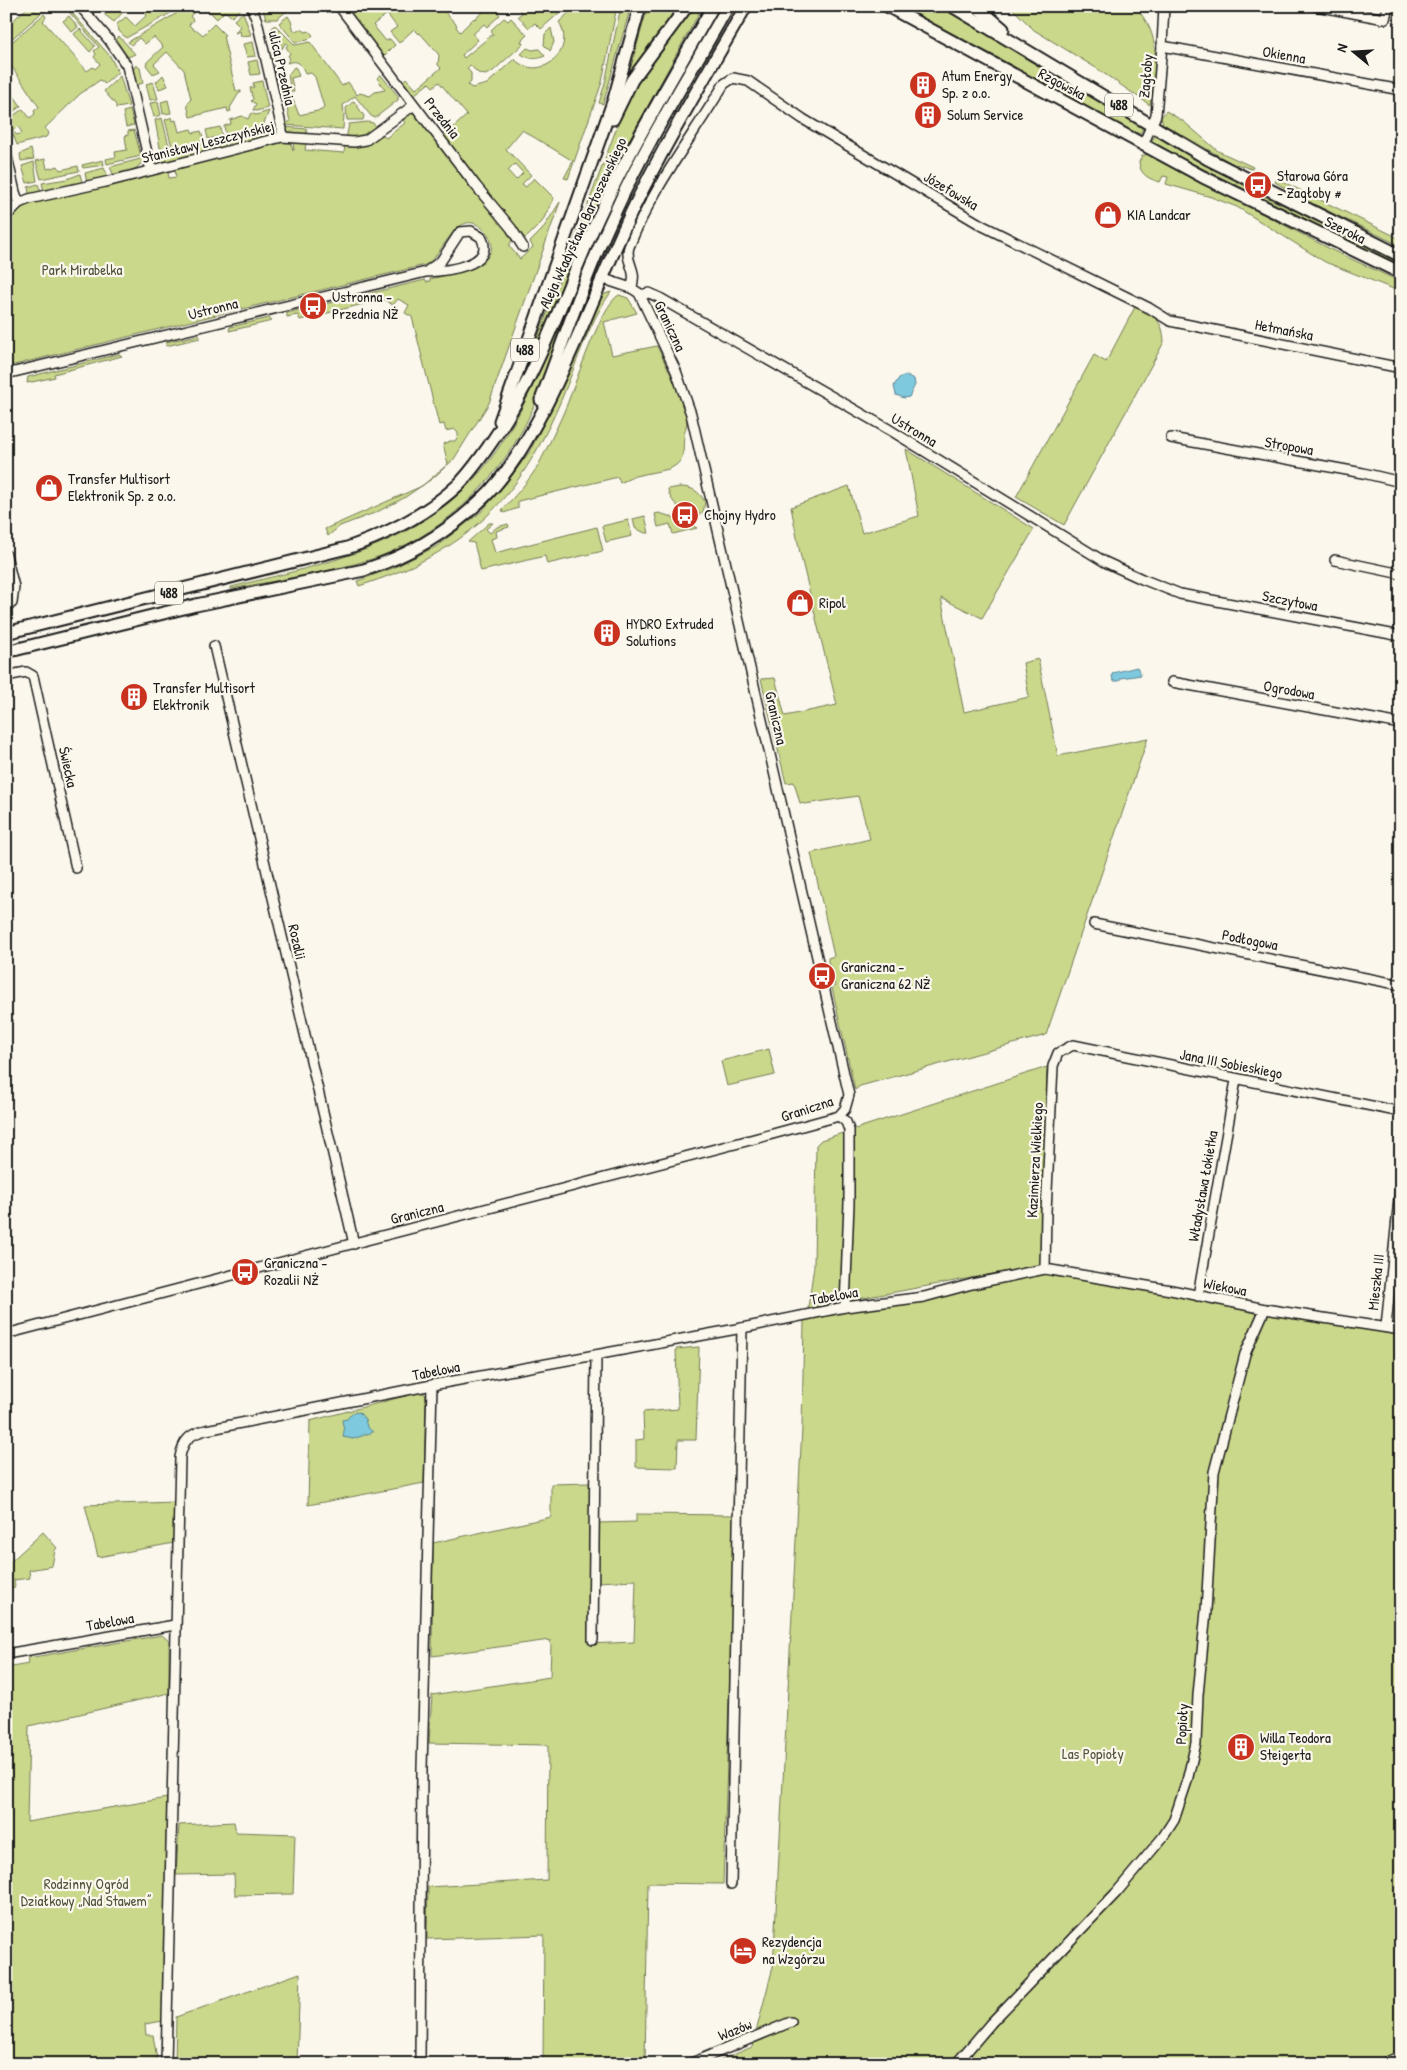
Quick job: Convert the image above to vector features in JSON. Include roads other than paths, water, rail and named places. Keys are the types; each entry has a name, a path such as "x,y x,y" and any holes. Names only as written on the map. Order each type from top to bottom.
{"main road":[{"name":"488","path":"592,163 614,99 640,6"},
{"path":"592,163 632,80 687,6"},
{"name":"Aleja Władysława Bartoszewskiego","path":"6,633 304,560 364,542 397,528 432,506 459,484 476,466 522,393 584,248 617,180 713,6"},
{"name":"Aleja Władysława Bartoszewskiego","path":"535,426 540,402 577,301 615,211 728,6"},
{"name":"Aleja Władysława Bartoszewskiego","path":"6,652 196,606 347,574 390,561 435,537 481,501 506,472 535,426 576,342 602,278 654,168 746,6"},
{"name":"Rzgowska","path":"887,6 1143,145"},
{"name":"Rzgowska","path":"952,6 1152,125"},
{"name":"488","path":"976,6 1035,54"},
{"name":"Szeroka","path":"1152,125 1237,174 1401,256"},
{"name":"Szeroka","path":"1143,145 1203,177 1401,273"},
{"name":"Aleja Władysława Bartoszewskiego","path":"484,454 503,414 592,163"}],"street":[{"path":"80,6 109,40 126,66 152,170"},
{"name":"ulica Przednia","path":"251,6 258,25 282,129 282,137"},
{"name":"Przednia","path":"339,6 506,222 523,247"},
{"name":"Zagłoby","path":"1143,145 1156,115 1164,6"},
{"path":"1316,6 1385,19 1388,6"},
{"name":"Okienna","path":"1162,46 1401,90"},
{"name":"Józefowska","path":"631,288 634,278 629,260 629,249 667,174 724,84 733,78 748,81 804,119 983,226 1162,316"},
{"name":"Stanisławy Leszczyńskiej","path":"6,216 19,203 29,199 282,137 359,142 377,133 414,105"},
{"path":"6,152 19,203"},
{"name":"Ustronna","path":"6,374 478,261 484,250 484,243 481,237 471,231 460,232 454,238 441,260 426,272"},
{"name":"Graniczna","path":"6,1334 839,1116 845,1109 849,1095 691,414 676,372 640,295 631,288 602,278"},
{"name":"Ustronna","path":"640,295 649,293 658,297 890,430 1105,562 1174,592"},
{"name":"Hetmańska","path":"1162,316 1170,321 1401,368"},
{"name":"Stropowa","path":"1171,438 1363,473 1401,482"},
{"path":"6,555 14,587 12,603"},
{"path":"1335,560 1401,574"},
{"name":"Szczytowa","path":"1174,592 1401,636"},
{"name":"Rozalii","path":"214,646 354,1244"},
{"name":"Świecka","path":"6,676 26,672 30,672 33,676 76,868"},
{"name":"Ogrodowa","path":"1172,682 1401,724"},
{"name":"Podłogowa","path":"1094,924 1401,985"},
{"name":"Jana III Sobieskiego","path":"1058,1053 1073,1045 1236,1080 1401,1112"},
{"name":"Kazimierza Wielkiego","path":"1045,1269 1053,1066 1058,1053"},
{"name":"Władysława Łokietka","path":"1198,1296 1236,1080"},
{"path":"839,1116 846,1122 849,1130 849,1204 845,1307"},
{"name":"Mieszka III","path":"1386,1327 1401,1179"},
{"name":"Wiekowa","path":"1045,1269 1171,1290 1264,1309 1401,1330"},
{"name":"Tabelowa","path":"6,1654 175,1625 180,1458 187,1439 198,1432 432,1385 742,1328 845,1307 924,1297 972,1284 1045,1269"},
{"name":"Popioły","path":"956,2064 991,2023 1116,1893 1163,1837 1174,1820 1188,1781 1196,1743 1214,1472 1245,1354 1264,1309"},
{"path":"732,1884 742,1328"},
{"path":"593,1640 596,1355"},
{"path":"420,2064 422,1759 432,1385"},
{"path":"166,2064 175,1625"},
{"name":"Wazów","path":"689,2064 791,2022"},
{"path":"1382,2064 1401,2056"}],"water":[{"path":"903,376 914,379 915,385 909,397 904,398 896,395 894,386 899,378"},
{"path":"1137,667 1141,675 1113,681 1113,673"},
{"path":"359,1412 365,1419 367,1427 373,1432 353,1439 343,1437 342,1420 347,1419 352,1413"}],"place":[{"name":"Atum Energy Sp. z o.o.","path":"923,85"},
{"name":"Solum Service","path":"928,115"},
{"name":"Starowa Góra - Zagłoby #","path":"1258,185"},
{"name":"KIA Landcar","path":"1108,215"},
{"name":"Ustronna - Przednia NŻ","path":"313,306"},
{"name":"Transfer Multisort Elektronik Sp. z o.o.","path":"49,488"},
{"name":"Chojny Hydro","path":"685,515"},
{"name":"Ripol","path":"800,603"},
{"name":"HYDRO Extruded Solutions","path":"607,633"},
{"name":"Transfer Multisort Elektronik","path":"134,697"},
{"name":"Graniczna - Graniczna 62 NŻ","path":"822,976"},
{"name":"Graniczna - Rozalii NŻ","path":"245,1272"},
{"name":"Willa Teodora Steigerta","path":"1241,1747"},
{"name":"Rezydencja na Wzgórzu","path":"743,1951"}],"park label":[{"name":"Park Mirabelka","path":"82,270"},
{"name":"Las Popioły","path":"1093,1754"},
{"name":"Rodzinny Ogród Działkowy „Nad Stawem”","path":"86,1892"}]}
